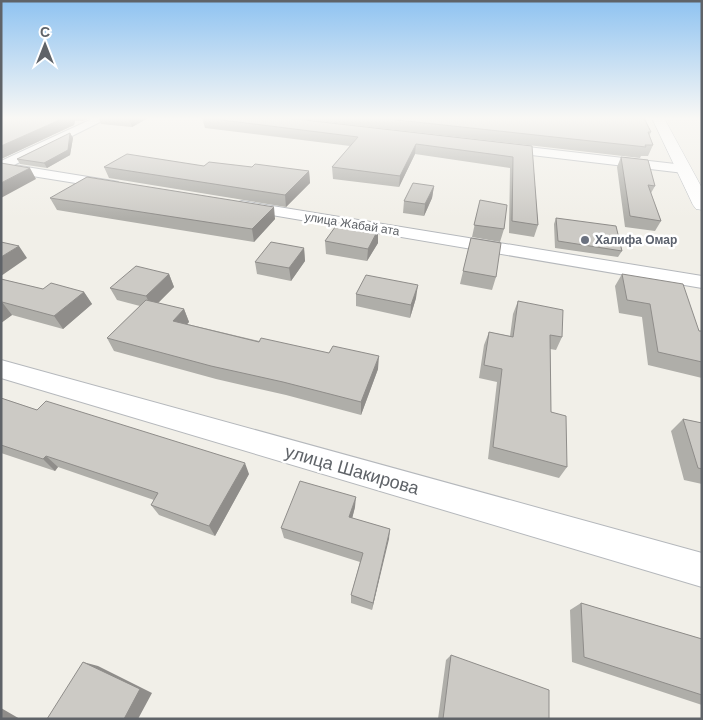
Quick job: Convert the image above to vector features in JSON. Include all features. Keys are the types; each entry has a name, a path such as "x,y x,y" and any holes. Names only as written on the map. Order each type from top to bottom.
{"street":[{"path":"1,166 32,152"},
{"path":"530,152 684,169"},
{"path":"675,152 702,205"},
{"path":"1,166 130,188"},
{"name":"улица Жабай ата","path":"228,204 702,282"},
{"name":"улица Шакирова","path":"1,369 702,570"}],"building":[{"path":"32,152 65,152 44,163 17,159"},
{"path":"345,152 412,152 400,176 332,167"},
{"path":"473,152 532,152 538,225 512,221 513,157"},
{"path":"127,154 204,166 209,162 252,167 255,164 309,171 285,195 104,167"},
{"path":"621,157 648,160 655,186 648,185 661,221 630,216"},
{"path":"1,163 30,168 1,183"},
{"path":"87,177 274,207 252,229 50,198"},
{"path":"413,183 434,186 425,204 404,201"},
{"path":"480,200 507,205 504,229 474,225"},
{"name":"Халифа Омар","path":"556,218 616,226 622,251 558,241"},
{"path":"338,223 378,230 368,249 325,241"},
{"path":"471,238 501,243 496,277 463,271"},
{"path":"1,242 19,246 1,257"},
{"path":"271,242 304,248 289,268 255,262"},
{"path":"136,266 169,274 146,296 110,288"},
{"path":"622,274 683,284 699,331 702,331 702,362 658,352 650,304 627,300"},
{"path":"366,275 418,285 411,305 356,294"},
{"path":"1,279 43,289 51,283 84,292 54,316 1,302"},
{"path":"146,300 184,309 173,321 259,342 261,338 329,353 333,346 379,356 361,402 211,366 107,338"},
{"path":"518,301 563,310 562,337 550,335 551,412 566,416 567,467 493,447 502,369 484,365 489,332 513,337"},
{"path":"1,398 37,410 46,401 245,463 209,526 151,505 158,493 46,456 43,459 1,445"},
{"path":"683,419 702,423 702,469 698,468"},
{"path":"300,481 356,497 349,517 390,529 373,603 351,595 363,553 281,528"},
{"path":"581,603 702,639 702,695 584,657"},
{"path":"451,655 549,690 549,719 443,719"},
{"path":"83,662 140,689 124,719 47,719"}],"place":[{"name":"Халифа Омар","path":"585,240"}]}
